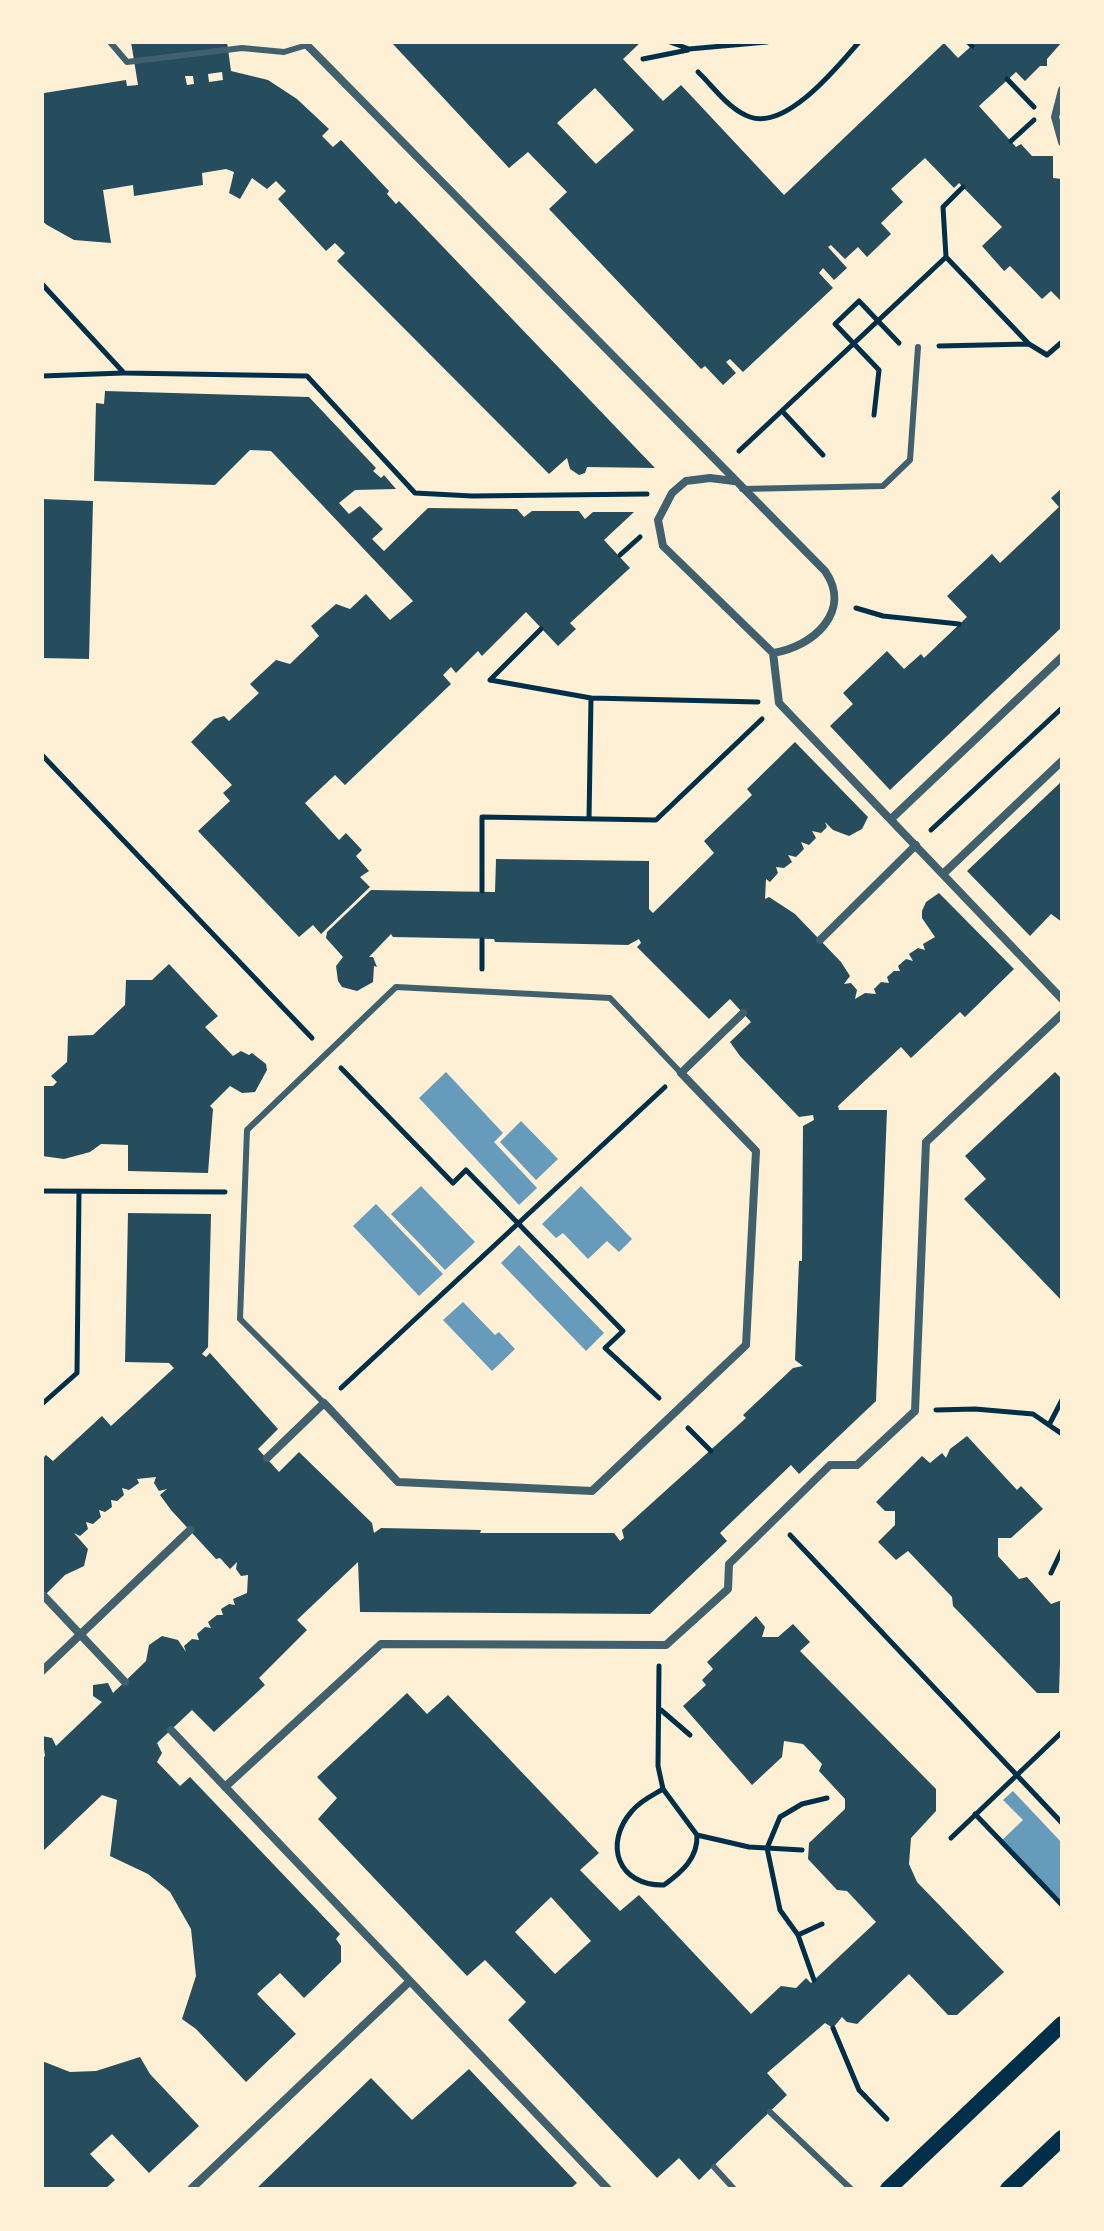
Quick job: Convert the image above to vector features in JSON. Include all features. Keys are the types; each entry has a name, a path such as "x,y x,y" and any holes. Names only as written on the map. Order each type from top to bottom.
{"main road":[{"path":"888,2189 1062,2024"},
{"path":"1008,2189 1062,2138"}],"street":[{"path":"306,44 825,571 835,586 836,603 817,633 793,650 773,653"},
{"path":"1062,90 1055,117 1062,142"},
{"path":"734,481 710,478 686,481 672,493 658,520 663,546 773,653 779,703 1062,999"},
{"path":"891,819 1062,657"},
{"path":"943,874 1062,761"},
{"path":"820,940 916,845"},
{"path":"267,1458 324,1403 398,1482 592,1491 675,1414 746,1345 756,1151 681,1073 743,1013"},
{"path":"225,1787 381,1644 666,1645 728,1589 729,1564 830,1465 857,1465 915,1411 926,1142 1062,1014"},
{"path":"42,1671 190,1530"},
{"path":"44,1596 125,1682"},
{"path":"171,1730 608,2189"},
{"path":"191,2189 409,1982"}],"lane":[{"path":"110,42 127,62 242,48 284,52 306,44"},
{"path":"742,489 883,486 910,460 918,347"},
{"path":"324,1403 240,1319 247,1130 396,987 610,998 681,1073"},
{"path":"770,2112 851,2189"},
{"path":"714,2167 734,2189"}],"path":[{"path":"670,42 689,49"},
{"path":"643,59 689,49 767,42"},
{"path":"698,72 737,111 753,118 770,117 820,87 859,42"},
{"path":"1007,79 1040,114 1011,141"},
{"path":"963,187 943,207 946,257 1029,344 1047,355 1062,342"},
{"path":"721,468 946,257"},
{"path":"42,284 124,373"},
{"path":"874,415 879,370 835,324 859,301 903,347 1029,344"},
{"path":"42,376 124,373 307,376 415,493 472,496 672,493"},
{"path":"783,412 823,455"},
{"path":"836,603 883,616 959,624"},
{"path":"541,629 490,680 591,698 779,703"},
{"path":"589,819 591,698"},
{"path":"482,891 482,817 656,820 779,703"},
{"path":"916,845 1062,708"},
{"path":"42,755 453,1183 466,1170 623,1331 605,1348 711,1451"},
{"path":"482,940 482,959"},
{"path":"324,1403 681,1073"},
{"path":"42,1191 219,1192"},
{"path":"42,1404 77,1373 79,1192"},
{"path":"1049,1425 1062,1400"},
{"path":"915,1411 975,1409 1033,1414 1062,1434"},
{"path":"775,1519 1062,1823"},
{"path":"1051,1573 1062,1550"},
{"path":"659,1645 658,1766 663,1789 697,1835 698,1847 691,1860 664,1885 639,1882 622,1869 617,1854 621,1827 632,1809 663,1789"},
{"path":"660,1709 690,1735"},
{"path":"951,1838 1062,1732"},
{"path":"814,1980 798,1935 780,1910 767,1848 780,1817 802,1804 827,1798"},
{"path":"975,1814 1062,1905"},
{"path":"697,1835 767,1848 802,1850"},
{"path":"798,1935 822,1924"},
{"path":"833,2028 859,2090 887,2119"}],"water":[{"path":"446,1072 503,1133 494,1142 537,1188 519,1205 419,1098"},
{"path":"521,1121 558,1159 536,1180 500,1142"},
{"path":"421,1186 475,1242 445,1270 391,1214"},
{"path":"581,1186 632,1239 619,1252 607,1241 588,1259 563,1233 556,1238 542,1224"},
{"path":"376,1204 443,1274 419,1296 353,1226"},
{"path":"519,1245 604,1333 586,1351 501,1263"},
{"path":"463,1302 495,1335 499,1332 515,1349 492,1371 443,1320"},
{"path":"1013,1791 1062,1843 1062,1901 1001,1841 1023,1820 1003,1800"}],"building":[{"path":"131,42 227,42 231,71 268,80 297,99 329,129 322,136 333,147 341,140 389,191 387,194 396,204 399,201 655,468 587,467 585,473 579,475 570,469 567,458 549,474 337,261 345,253 335,243 326,251 278,199 286,191 276,181 267,189 252,178 240,199 229,193 234,172 226,169 202,173 203,185 134,196 133,185 103,190 111,243 74,240 47,225 42,221 44,93 126,80 127,86 138,85","holes":["222,72 223,80 209,82 208,74","185,76 193,76 194,84 187,85"]},
{"path":"391,42 641,42 623,59 663,101 681,85 784,195 944,43 958,58 976,42 1062,42 1047,59 1047,66 1040,66 1025,81 1016,72 979,106 1016,147 1021,144 1032,156 1053,156 1053,178 1062,179 1062,302 1051,291 1042,299 1010,266 1004,271 982,246 1002,227 959,183 954,188 925,158 891,189 903,202 881,223 891,234 867,257 858,247 845,259 831,245 828,247 847,268 834,280 823,268 819,273 833,288 743,372 730,359 726,362 736,373 723,385 705,366 701,369 549,209 567,192 528,152 509,168","holes":["595,88 634,130 596,164 557,123"]},
{"path":"105,391 309,397 376,468 373,471 381,478 384,475 396,489 355,490 339,503 349,514 360,506 383,529 372,539 384,551 428,508 517,509 524,517 532,511 579,511 585,519 593,512 634,512 604,540 630,568 570,623 576,629 558,646 526,612 482,656 478,651 456,673 451,667 443,675 451,684 345,785 335,775 305,803 339,840 346,833 362,850 356,856 369,871 360,877 370,887 321,934 313,925 299,937 198,831 230,801 223,793 232,785 191,742 214,719 224,716 229,721 259,693 250,684 276,660 290,664 319,636 311,626 336,604 350,609 366,594 390,620 413,601 271,451 250,450 215,485 94,481 96,403 104,404"},
{"path":"1062,488 1062,627 890,790 830,726 853,704 843,693 887,651 904,669 921,654 924,658 967,617 947,596 992,554 1000,563 1059,507 1051,498"},
{"path":"42,499 93,501 89,659 42,658"},
{"path":"795,742 868,817 862,829 849,836 833,830 825,822 827,827 821,833 812,831 816,838 809,845 801,842 804,849 796,857 788,855 792,862 784,868 776,867 778,873 770,882 766,879 765,899 769,897 795,914 841,962 850,976 844,984 851,983 857,990 855,999 865,993 876,994 874,989 881,982 889,983 887,977 894,971 900,971 898,966 906,959 913,961 909,954 918,948 925,950 923,944 935,937 922,918 922,911 926,902 939,893 1014,969 965,1017 960,1012 911,1058 901,1047 838,1106 839,1110 887,1110 876,1401 799,1474 791,1465 720,1533 727,1541 650,1614 360,1612 358,1562 297,1620 307,1630 259,1678 265,1685 214,1732 192,1710 157,1743 162,1753 157,1762 180,1786 190,1777 340,1934 336,1939 341,1946 341,1962 304,1998 280,1973 257,1994 296,2034 246,2082 196,2029 182,2019 196,1976 191,1929 170,1892 148,1874 110,1856 117,1800 102,1795 42,1852 42,1759 45,1756 42,1736 52,1738 56,1746 102,1702 93,1696 93,1685 108,1683 113,1693 146,1661 149,1645 162,1636 178,1640 186,1652 184,1646 192,1639 199,1640 197,1634 205,1627 211,1628 208,1622 217,1615 223,1615 221,1609 229,1604 235,1605 233,1599 247,1593 248,1575 241,1576 236,1569 237,1562 230,1569 220,1558 216,1559 160,1495 167,1489 159,1491 154,1483 156,1477 137,1479 139,1483 129,1490 122,1488 124,1495 117,1501 111,1500 112,1507 105,1512 99,1510 101,1517 93,1524 86,1522 88,1529 80,1536 74,1533 88,1549 84,1566 65,1575 42,1598 42,1459 46,1455 53,1461 102,1416 111,1426 174,1368 169,1363 125,1362 128,1213 211,1214 208,1347 202,1354 206,1357 210,1353 278,1429 258,1449 279,1472 299,1452 372,1523 374,1533 381,1528 481,1530 480,1533 614,1533 620,1541 624,1538 622,1530 746,1418 743,1415 793,1368 803,1366 795,1360 799,1261 802,1261 803,1126 814,1120 813,1115 799,1117 740,1056 730,1042 751,1022 730,999 709,1019 637,947 641,943 639,939 628,945 495,942 494,939 393,937 391,934 369,957 373,957 377,967 374,966 373,982 357,991 342,987 338,981 336,966 343,957 326,938 327,932 371,890 495,892 496,859 649,861 649,909 653,913 714,853 704,841 752,795 747,789"},
{"path":"1062,781 1062,922 1051,914 1030,936 967,871"},
{"path":"169,964 218,1016 205,1027 233,1056 241,1051 249,1055 252,1053 266,1064 267,1070 255,1092 242,1093 230,1086 210,1106 213,1109 208,1173 128,1171 128,1145 101,1144 90,1152 64,1159 42,1156 42,1086 53,1086 57,1082 51,1076 67,1062 68,1036 93,1035 125,1005 126,980 152,980"},
{"path":"1055,1072 1062,1079 1062,1301 964,1199 986,1179 965,1156"},
{"path":"967,1436 1017,1490 1021,1486 1043,1509 1011,1538 998,1538 998,1556 1019,1579 1027,1577 1051,1604 1062,1600 1059,1693 1037,1693 953,1606 952,1597 908,1551 896,1560 878,1542 895,1525 895,1511 885,1511 876,1502 922,1456 930,1463 942,1453 946,1458 950,1449"},
{"path":"756,1616 765,1627 762,1637 778,1637 793,1624 810,1642 800,1651 936,1789 936,1811 911,1838 909,1864 917,1882 1004,1972 957,2015 948,2015 909,1974 857,2024 847,2022 842,2017 833,2028 825,2023 767,2073 787,2095 699,2180 679,2158 657,2178 508,2020 526,2002 485,1960 467,1976 318,1819 337,1798 317,1777 407,1693 427,1714 448,1695 599,1853 580,1870 620,1911 639,1895 751,2014 781,1986 796,1988 806,1978 811,1983 876,1922 847,1891 837,1890 808,1859 809,1843 845,1809 845,1799 819,1771 822,1764 803,1744 784,1741 782,1757 752,1785 683,1706 706,1685 702,1680 713,1669 707,1662","holes":["551,1897 591,1941 555,1974 515,1932"]},
{"path":"140,2057 150,2074 199,2126 149,2173 112,2134 90,2154 115,2180 105,2189 42,2189 42,2061 70,2072 96,2071"},
{"path":"469,2069 577,2183 570,2189 256,2189 371,2078 412,2120"}]}
